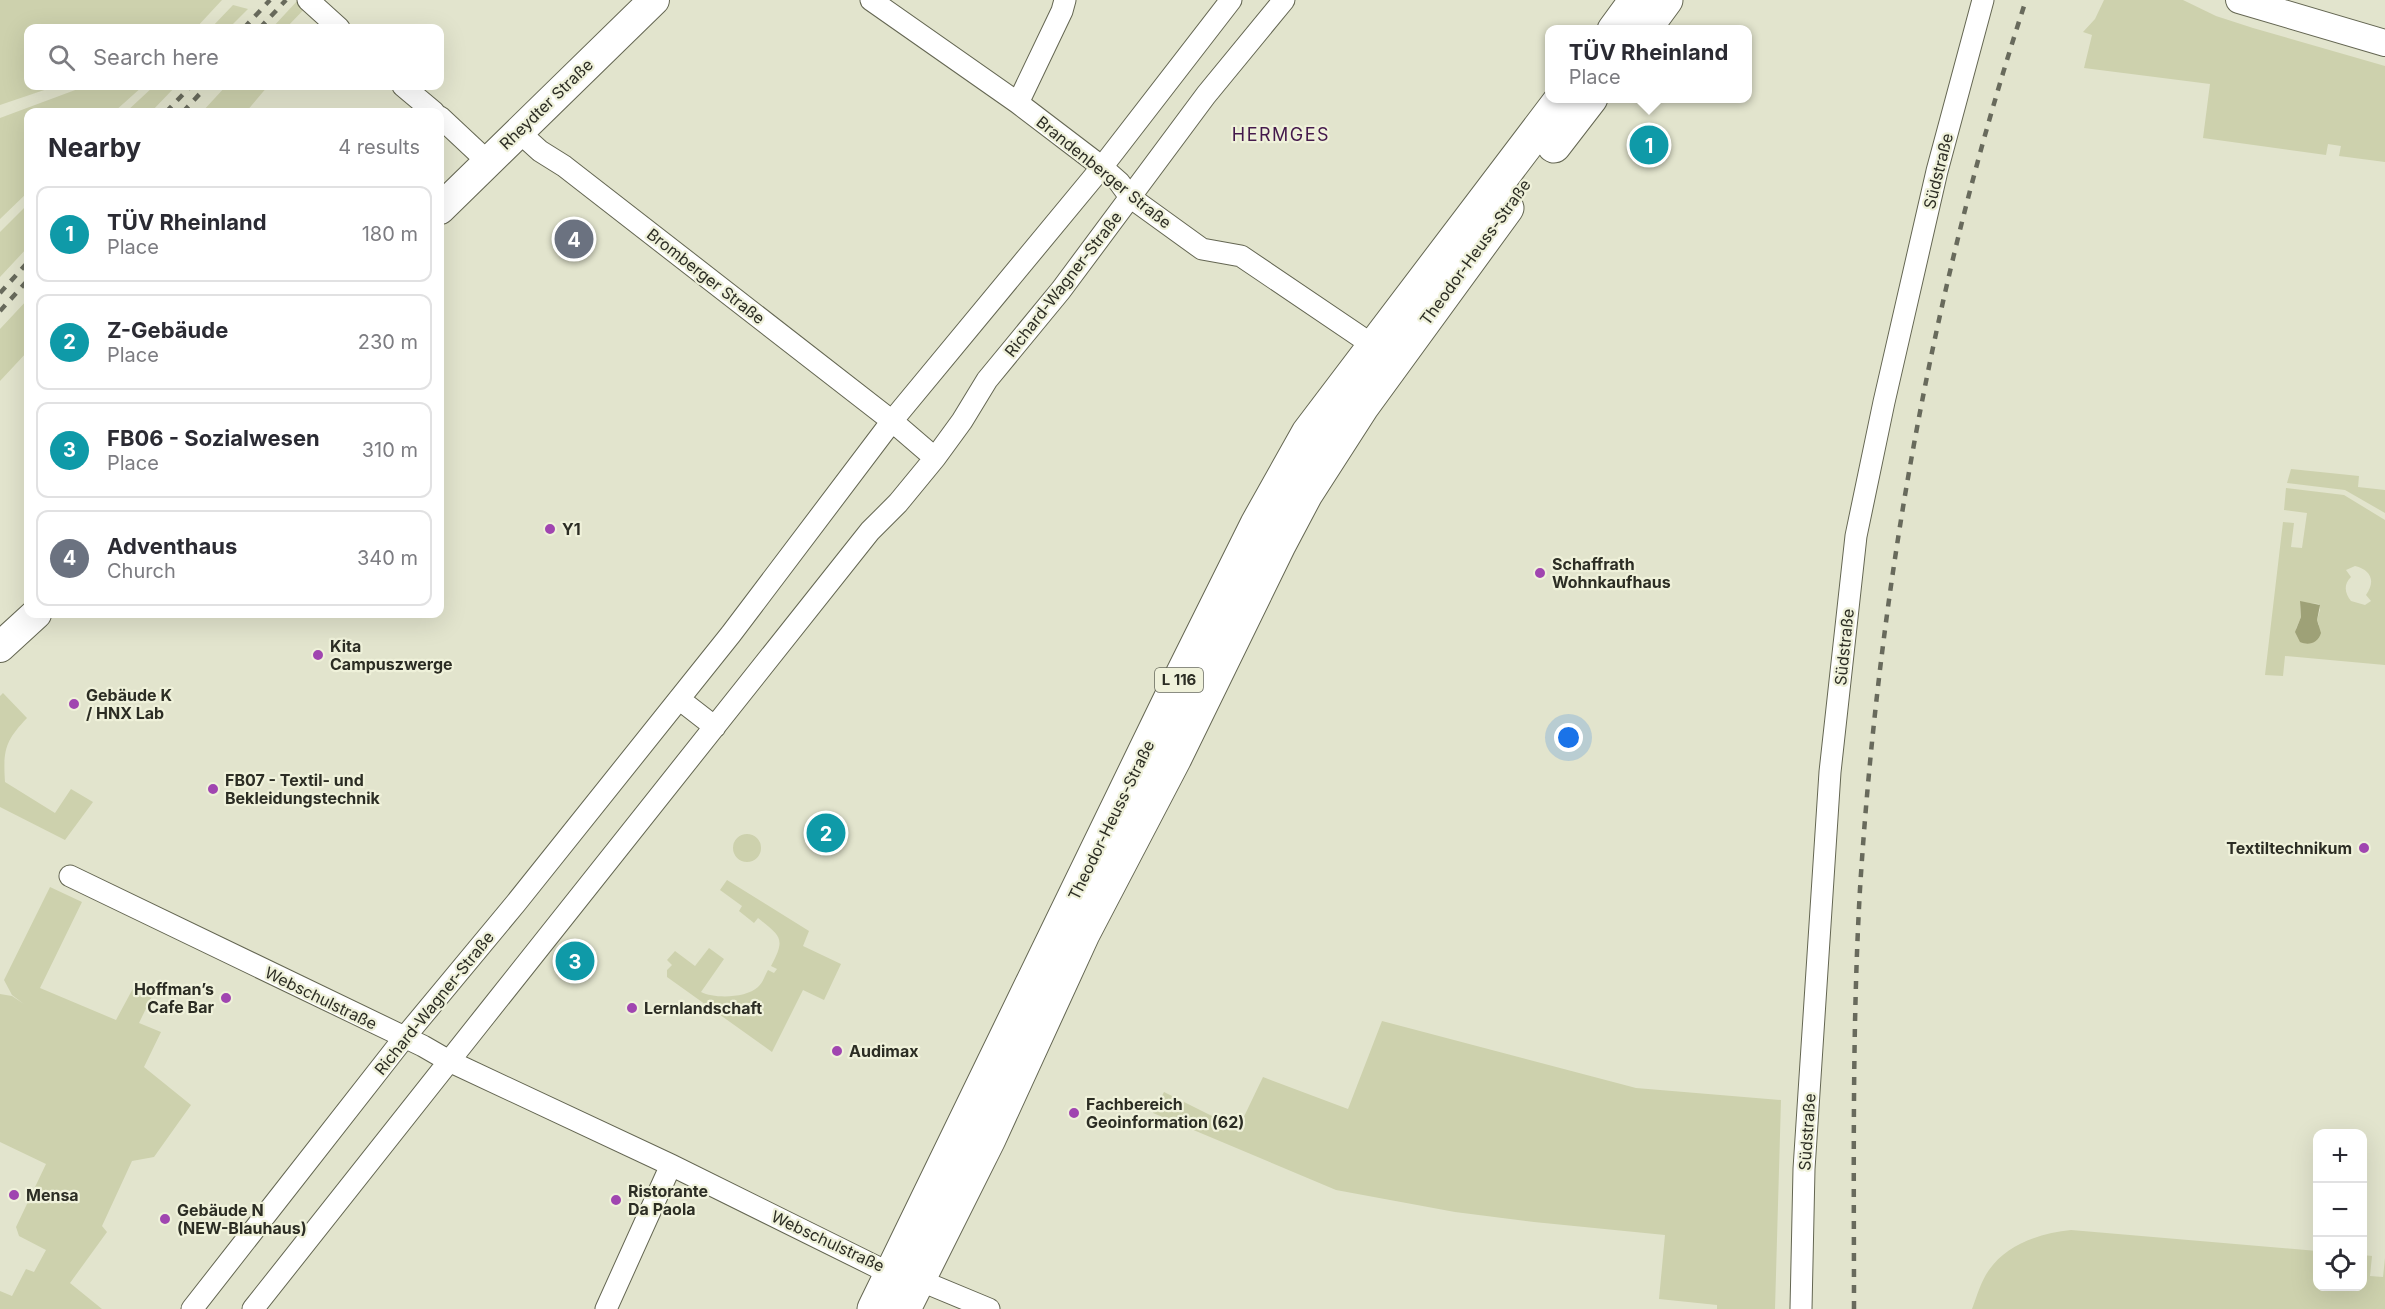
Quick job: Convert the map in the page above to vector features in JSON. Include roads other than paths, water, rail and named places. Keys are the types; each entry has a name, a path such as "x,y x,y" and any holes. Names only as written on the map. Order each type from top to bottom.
{"main road":[{"name":"Rheydter Straße","path":"444,205 654,0"},
{"path":"1618,25 1636,0"},
{"path":"1648,25 1666,0"},
{"name":"Theodor-Heuss-Straße","path":"904,1309 897,1273 1175,689 1257,524 1308,434 1559,103"},
{"name":"Theodor-Heuss-Straße","path":"874,1309 989,1139 1083,934 1174,758 1279,545 1324,462 1530,177 1587,103"},
{"path":"0,647 32,618"}],"street":[{"path":"308,0 335,24"},
{"name":"Brandenberger Straße","path":"871,0 1018,104 1102,167 1119,182 1130,198 1202,249 1240,256 1374,346"},
{"path":"1018,104 1065,0"},
{"name":"Richard-Wagner-Straße","path":"192,1309 404,1038 516,903 679,699 892,421 1102,167 1231,0"},
{"name":"Richard-Wagner-Straße","path":"253,1309 870,531 898,503 935,458 962,421 987,380 1060,290 1206,95 1284,0"},
{"name":"Südstraße","path":"1801,1309 1804,1169 1830,772 1856,536 1937,171 1983,0"},
{"path":"2240,0 2385,43"},
{"path":"408,90 429,108"},
{"path":"444,121 487,161"},
{"name":"Bromberger Straße","path":"519,132 540,151 564,166 892,421"},
{"name":"Theodor-Heuss-Straße","path":"1362,407 1374,346"},
{"path":"892,421 935,458"},
{"path":"679,699 715,727"},
{"name":"Webschulstraße","path":"70,876 448,1061 897,1273 989,1309"},
{"path":"606,1309 671,1165"}],"railway":[{"path":"248,24 270,0"},
{"path":"264,24 286,0"},
{"path":"1854,1309 1857,942 1869,776 1881,663 1896,551 1937,328 1963,218 2026,0"},
{"path":"170,108 187,90"},
{"path":"187,108 203,90"},
{"path":"0,293 24,266"},
{"path":"0,311 24,284"}],"place":[{"name":"TÜV Rheinland","path":"1649,145"},
{"name":"Adventhaus","path":"574,239"},
{"name":"Y1","path":"550,529"},
{"name":"Schaffrath Wohnkaufhaus","path":"1540,573"},
{"name":"Kita Campuszwerge","path":"318,655"},
{"name":"Gebäude K / HNX Lab","path":"74,704"},
{"name":"FB07 - Textil- und Bekleidungstechnik","path":"213,789"},
{"name":"Z-Gebäude","path":"826,833"},
{"name":"Textiltechnikum","path":"2364,848"},
{"name":"FB06 - Sozialwesen","path":"575,961"},
{"name":"Hoffman’s Cafe Bar","path":"226,998"},
{"name":"Lernlandschaft","path":"632,1008"},
{"name":"Audimax","path":"837,1051"},
{"name":"Fachbereich Geoinformation (62)","path":"1074,1113"},
{"name":"Mensa","path":"14,1195"},
{"name":"Ristorante Da Paola","path":"616,1200"},
{"name":"Gebäude N (NEW-Blauhaus)","path":"165,1219"}],"district":[{"name":"HERMGES","path":"1281,135"}]}
